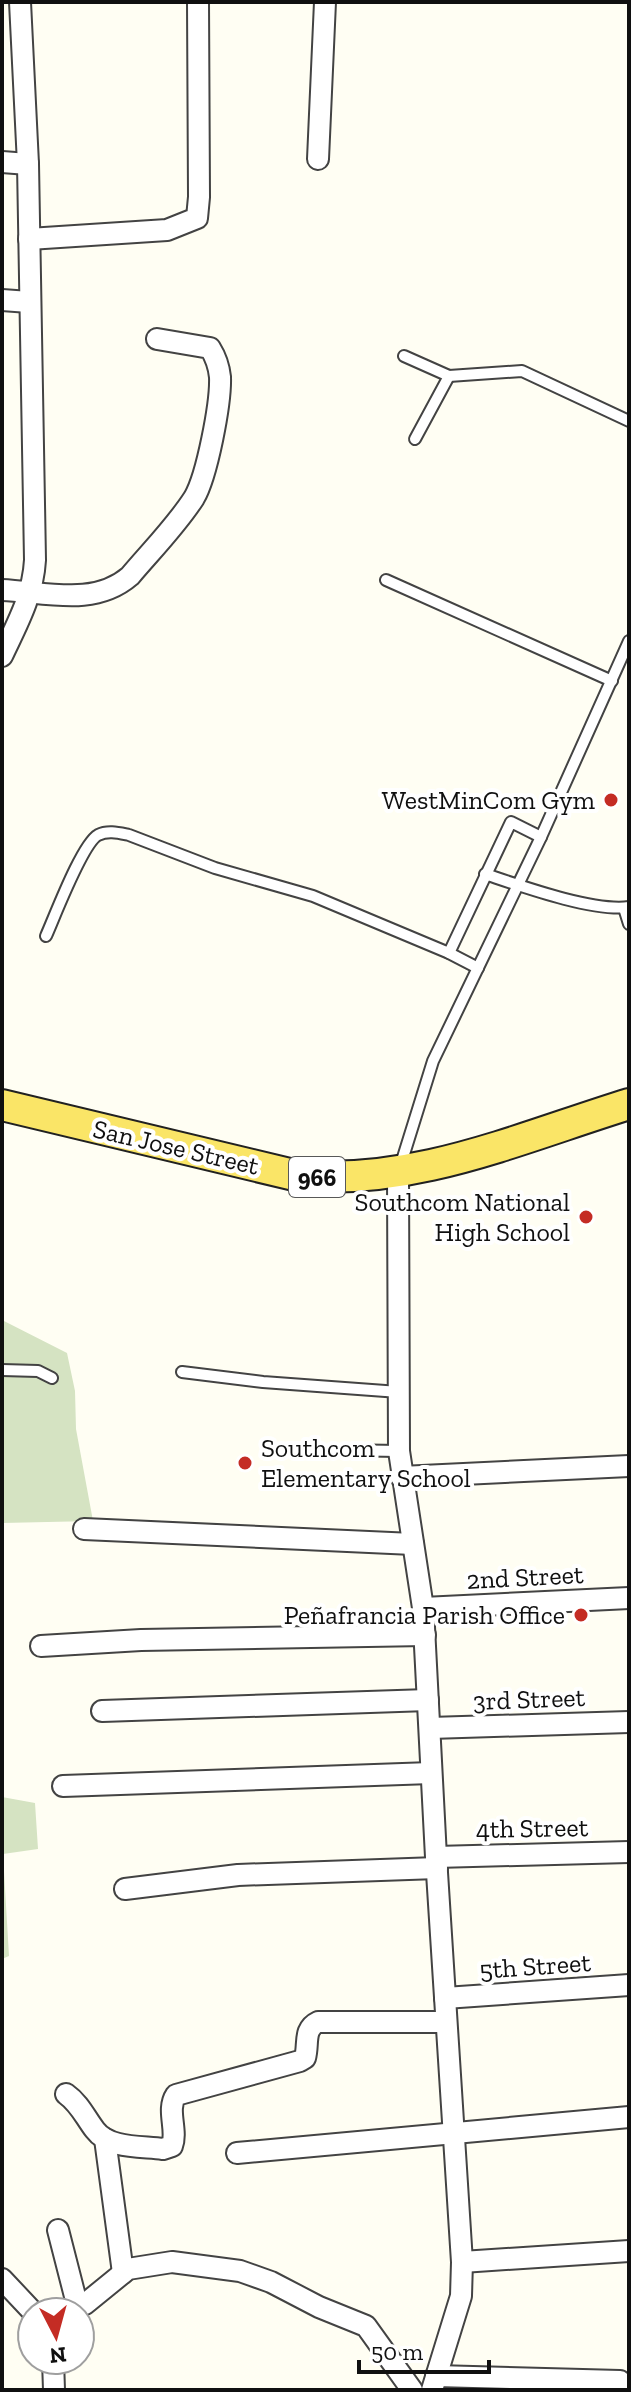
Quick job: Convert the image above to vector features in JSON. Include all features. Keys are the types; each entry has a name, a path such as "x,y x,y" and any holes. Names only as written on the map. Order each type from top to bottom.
{"main road":[{"name":"San Jose Street","path":"2,1105 294,1175 328,1178 398,1173 459,1159 629,1104"}],"street":[{"path":"2,656 31,591 35,560 28,164 20,2"},
{"path":"29,239 167,230 197,218 198,2"},
{"path":"318,159 325,2"},
{"path":"2,162 28,164"},
{"path":"2,300 29,302"},
{"path":"2,590 88,596 119,586 194,498 210,447 220,393 220,374 210,348 157,339"},
{"path":"398,1173 399,1451 423,1608 445,2022 462,2262 461,2296 434,2383 620,2381"},
{"path":"401,1477 629,1466"},
{"path":"84,1529 413,1544"},
{"name":"2nd Street","path":"423,1608 629,1598"},
{"path":"41,1646 141,1640 425,1635"},
{"path":"102,1711 428,1700"},
{"name":"3rd Street","path":"430,1728 629,1722"},
{"path":"63,1786 431,1773"},
{"name":"4th Street","path":"125,1889 238,1875 629,1852"},
{"name":"5th Street","path":"445,1998 629,1985"},
{"path":"66,2094 80,2106 93,2128 105,2139 163,2149 172,2146 174,2140 172,2102 176,2095 300,2061 307,2052 307,2033 311,2025 318,2022 445,2022"},
{"path":"237,2153 629,2117"},
{"path":"105,2139 123,2273"},
{"path":"58,2230 70,2296"},
{"path":"462,2262 629,2251"},
{"path":"91,2296 128,2269 172,2262 240,2271 366,2326 412,2390"},
{"path":"2,2279 18,2296"}],"lane":[{"path":"404,356 449,376 522,371 629,421"},
{"path":"415,439 449,376"},
{"path":"386,580 612,681"},
{"path":"398,1173 433,1061 519,885 629,641"},
{"path":"449,953 511,822 541,837"},
{"path":"46,936 88,843 105,832 129,835 215,868 313,896 478,968"},
{"path":"485,874 582,901 626,908 629,924"},
{"path":"2,1370 38,1371 52,1378"},
{"path":"182,1372 263,1382 399,1392"},
{"path":"338,1450 399,1451"}],"green space":[{"path":"2,1320 67,1353 75,1391 76,1429 93,1521 2,1523"},
{"path":"2,1797 35,1803 38,1849 3,1854 9,1956 2,1959"}],"place":[{"name":"WestMinCom Gym","path":"611,800"},
{"name":"Southcom National High School","path":"586,1217"},
{"name":"Southcom Elementary School","path":"245,1463"},
{"name":"Peñafrancia Parish Office","path":"581,1615"}]}
